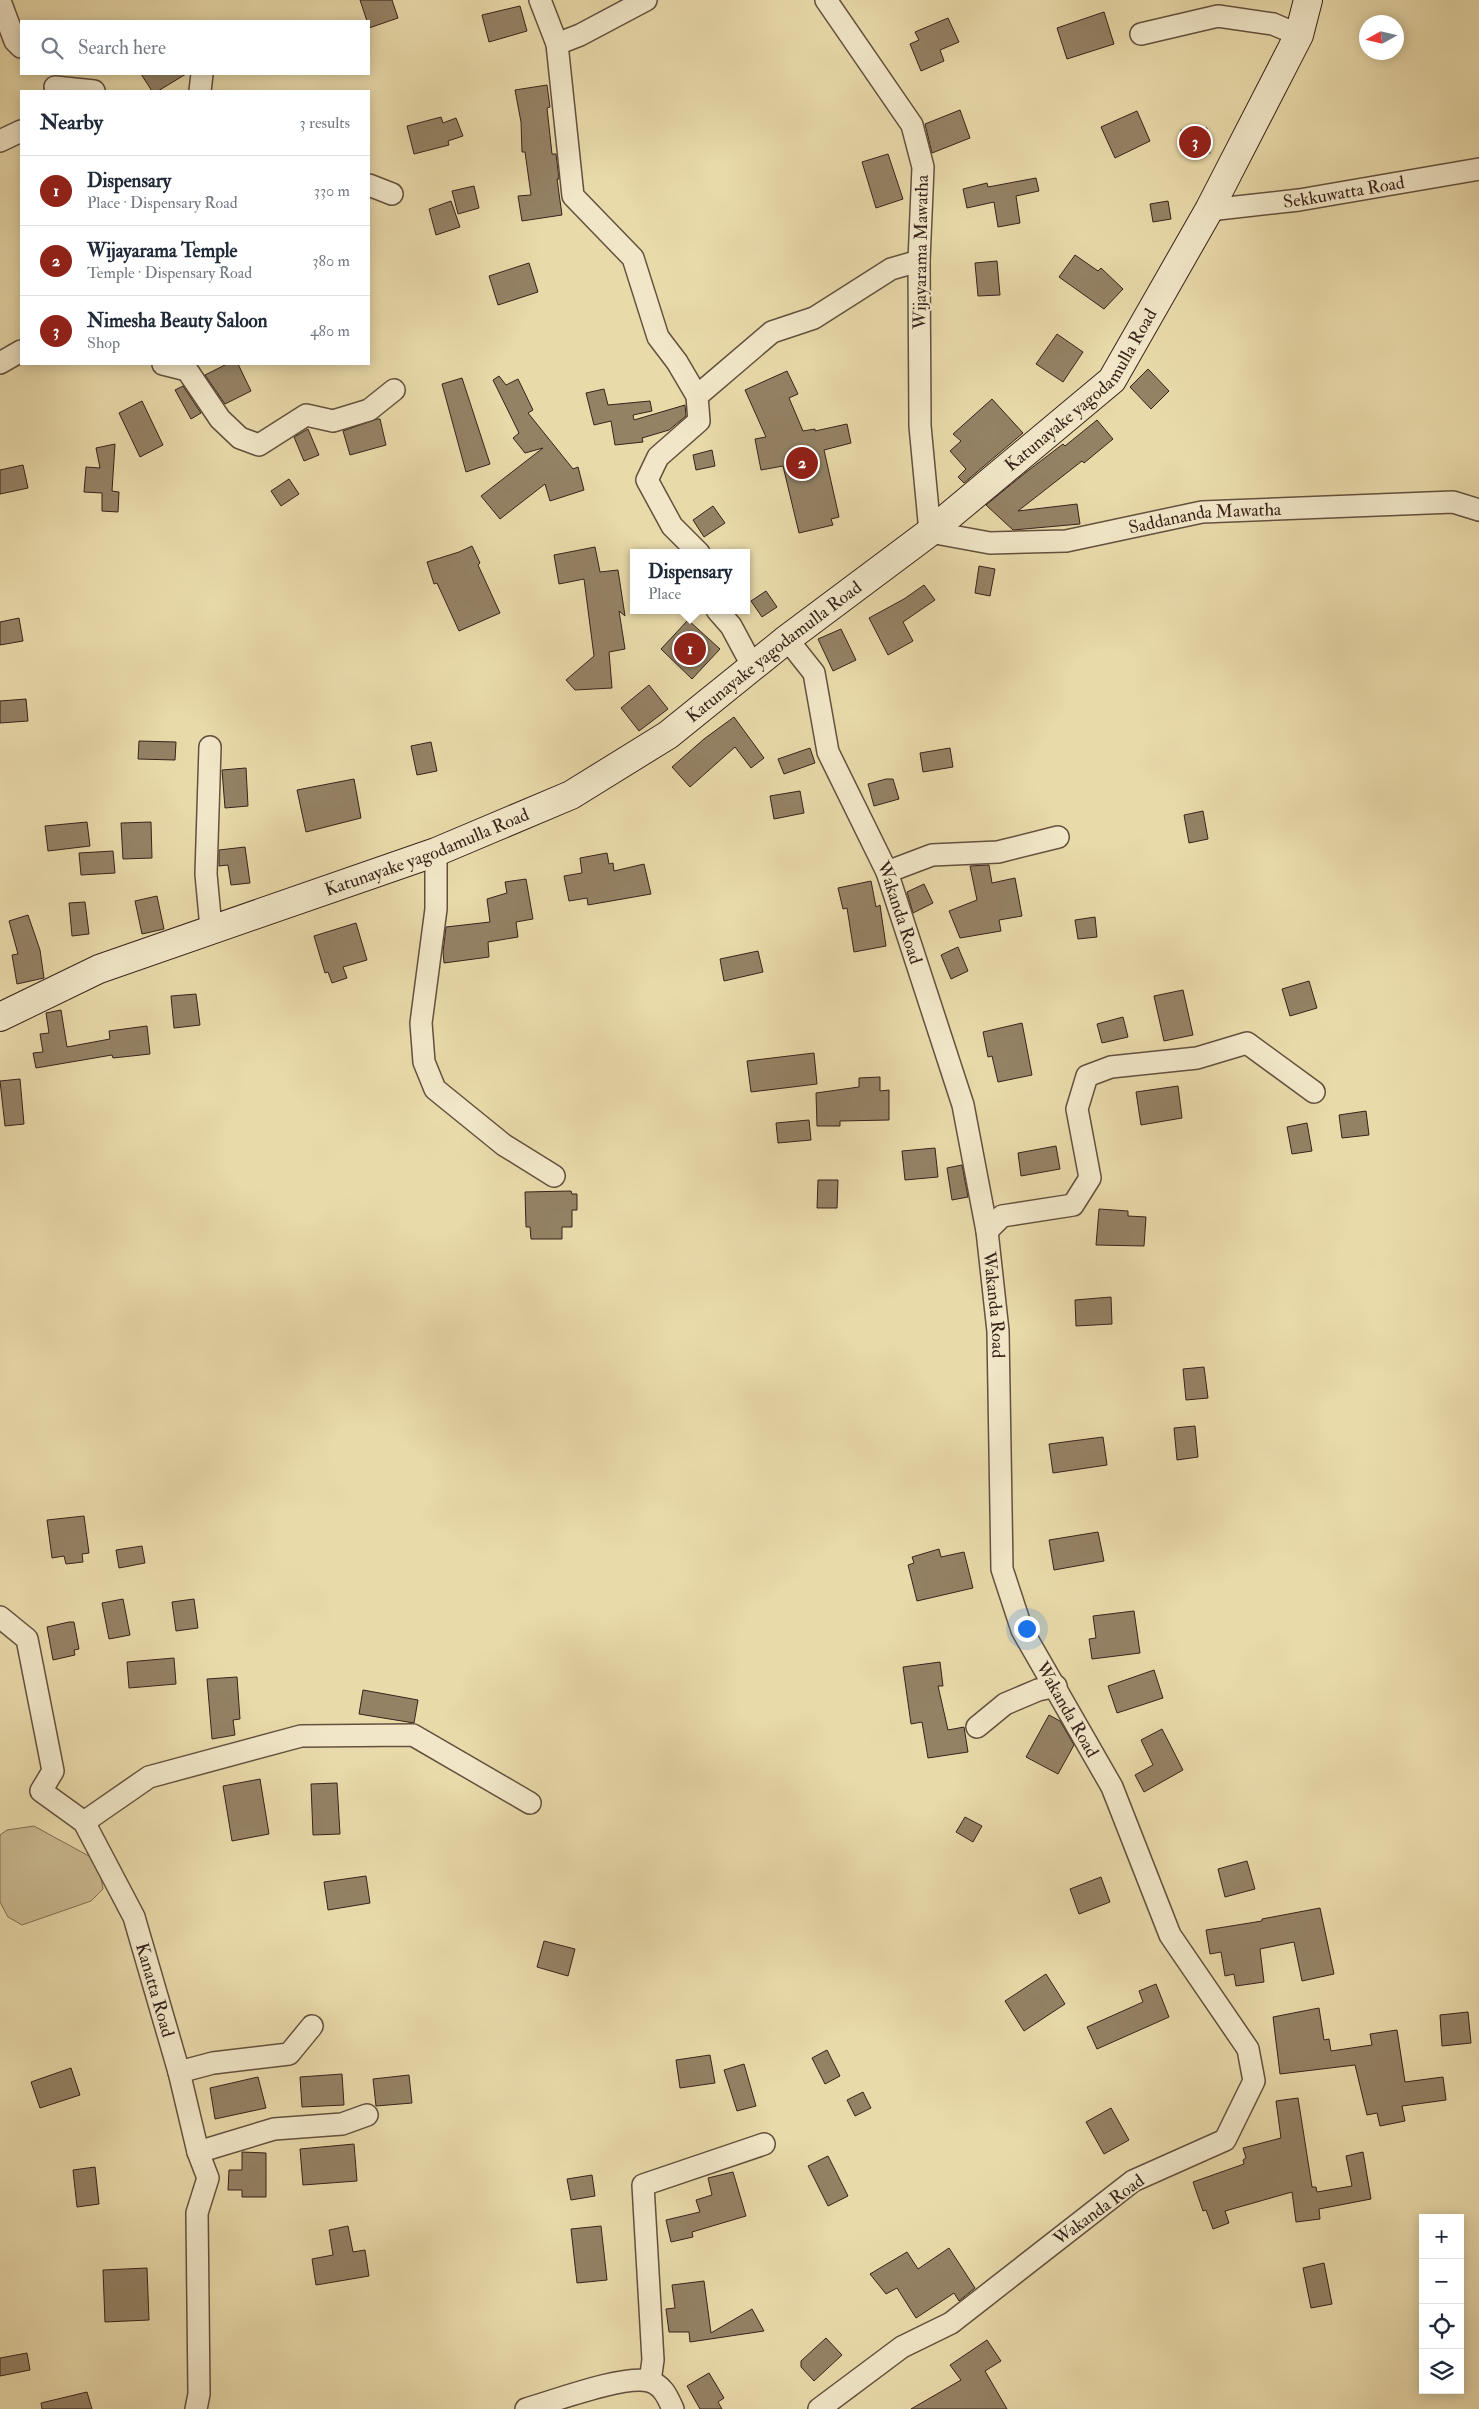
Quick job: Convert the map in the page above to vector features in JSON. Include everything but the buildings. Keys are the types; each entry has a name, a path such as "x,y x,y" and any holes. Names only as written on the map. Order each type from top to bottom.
{"main road":[{"name":"Katunayake yagodamulla Road","path":"0,1017 99,969 211,928 436,852 571,795 668,735 787,639 930,532 1112,380 1209,210 1299,35 1308,0"}],"street":[{"path":"540,0 558,44 572,196 633,258 658,338 677,362 697,400 698,421 658,457 647,480 672,526 695,549"},
{"path":"558,44 586,32 646,0"},
{"name":"Wijayarama Mawatha","path":"826,0 912,126 923,167 919,261 920,426 930,532"},
{"path":"0,1 15,42 20,46"},
{"path":"1141,34 1218,16 1273,24 1299,35"},
{"path":"200,90 202,75"},
{"path":"53,84 88,90"},
{"path":"0,141 20,131"},
{"name":"Sekkuwatta Road","path":"1209,210 1298,200 1479,169"},
{"path":"370,186 392,194"},
{"path":"697,400 772,332 814,318 891,269 919,261"},
{"path":"0,363 20,353"},
{"path":"167,365 187,370 220,419 240,438 259,445 306,416 333,421 369,410 394,390"},
{"name":"Saddananda Mawatha","path":"930,532 990,543 1066,541 1202,512 1453,502 1479,510"},
{"path":"720,614 730,626 753,667"},
{"name":"Wakanda Road","path":"787,639 814,673 828,752 887,872 963,1105 987,1231 998,1331 1002,1569 1022,1630 1056,1686 1112,1787 1170,1935 1248,2049 1254,2081 1225,2140 1133,2181 951,2323 902,2347 819,2409"},
{"path":"210,747 206,874 211,928"},
{"path":"887,872 932,855 998,852 1058,837"},
{"path":"436,852 436,909 421,1023 424,1062 436,1089 504,1145 554,1176"},
{"path":"987,1231 1002,1216 1073,1205 1090,1178 1077,1109 1087,1076 1111,1066 1197,1058 1247,1043 1314,1092"},
{"name":"Kanatta Road","path":"0,1617 27,1639 53,1771 41,1792 84,1822 134,1918 179,2072 198,2152 208,2178 197,2213 199,2394 196,2409"},
{"path":"976,1728 1004,1704 1038,1690 1056,1686"},
{"path":"84,1822 149,1777 301,1736 413,1735 530,1803"},
{"path":"179,2072 213,2063 289,2054 312,2026"},
{"path":"198,2152 274,2129 342,2124 367,2115"},
{"path":"650,2381 653,2360 643,2186 764,2144"},
{"path":"526,2409 617,2382 650,2381 666,2392 673,2409"}],"shaded area":[{"path":"34,1826 98,1861 103,1889 91,1901 22,1925 8,1917 0,1902 0,1835 7,1830"}],"place":[{"name":"Nimesha Beauty Saloon","path":"1195,142"},
{"name":"Wijayarama Temple","path":"802,463"},
{"name":"Dispensary","path":"690,649"}]}
